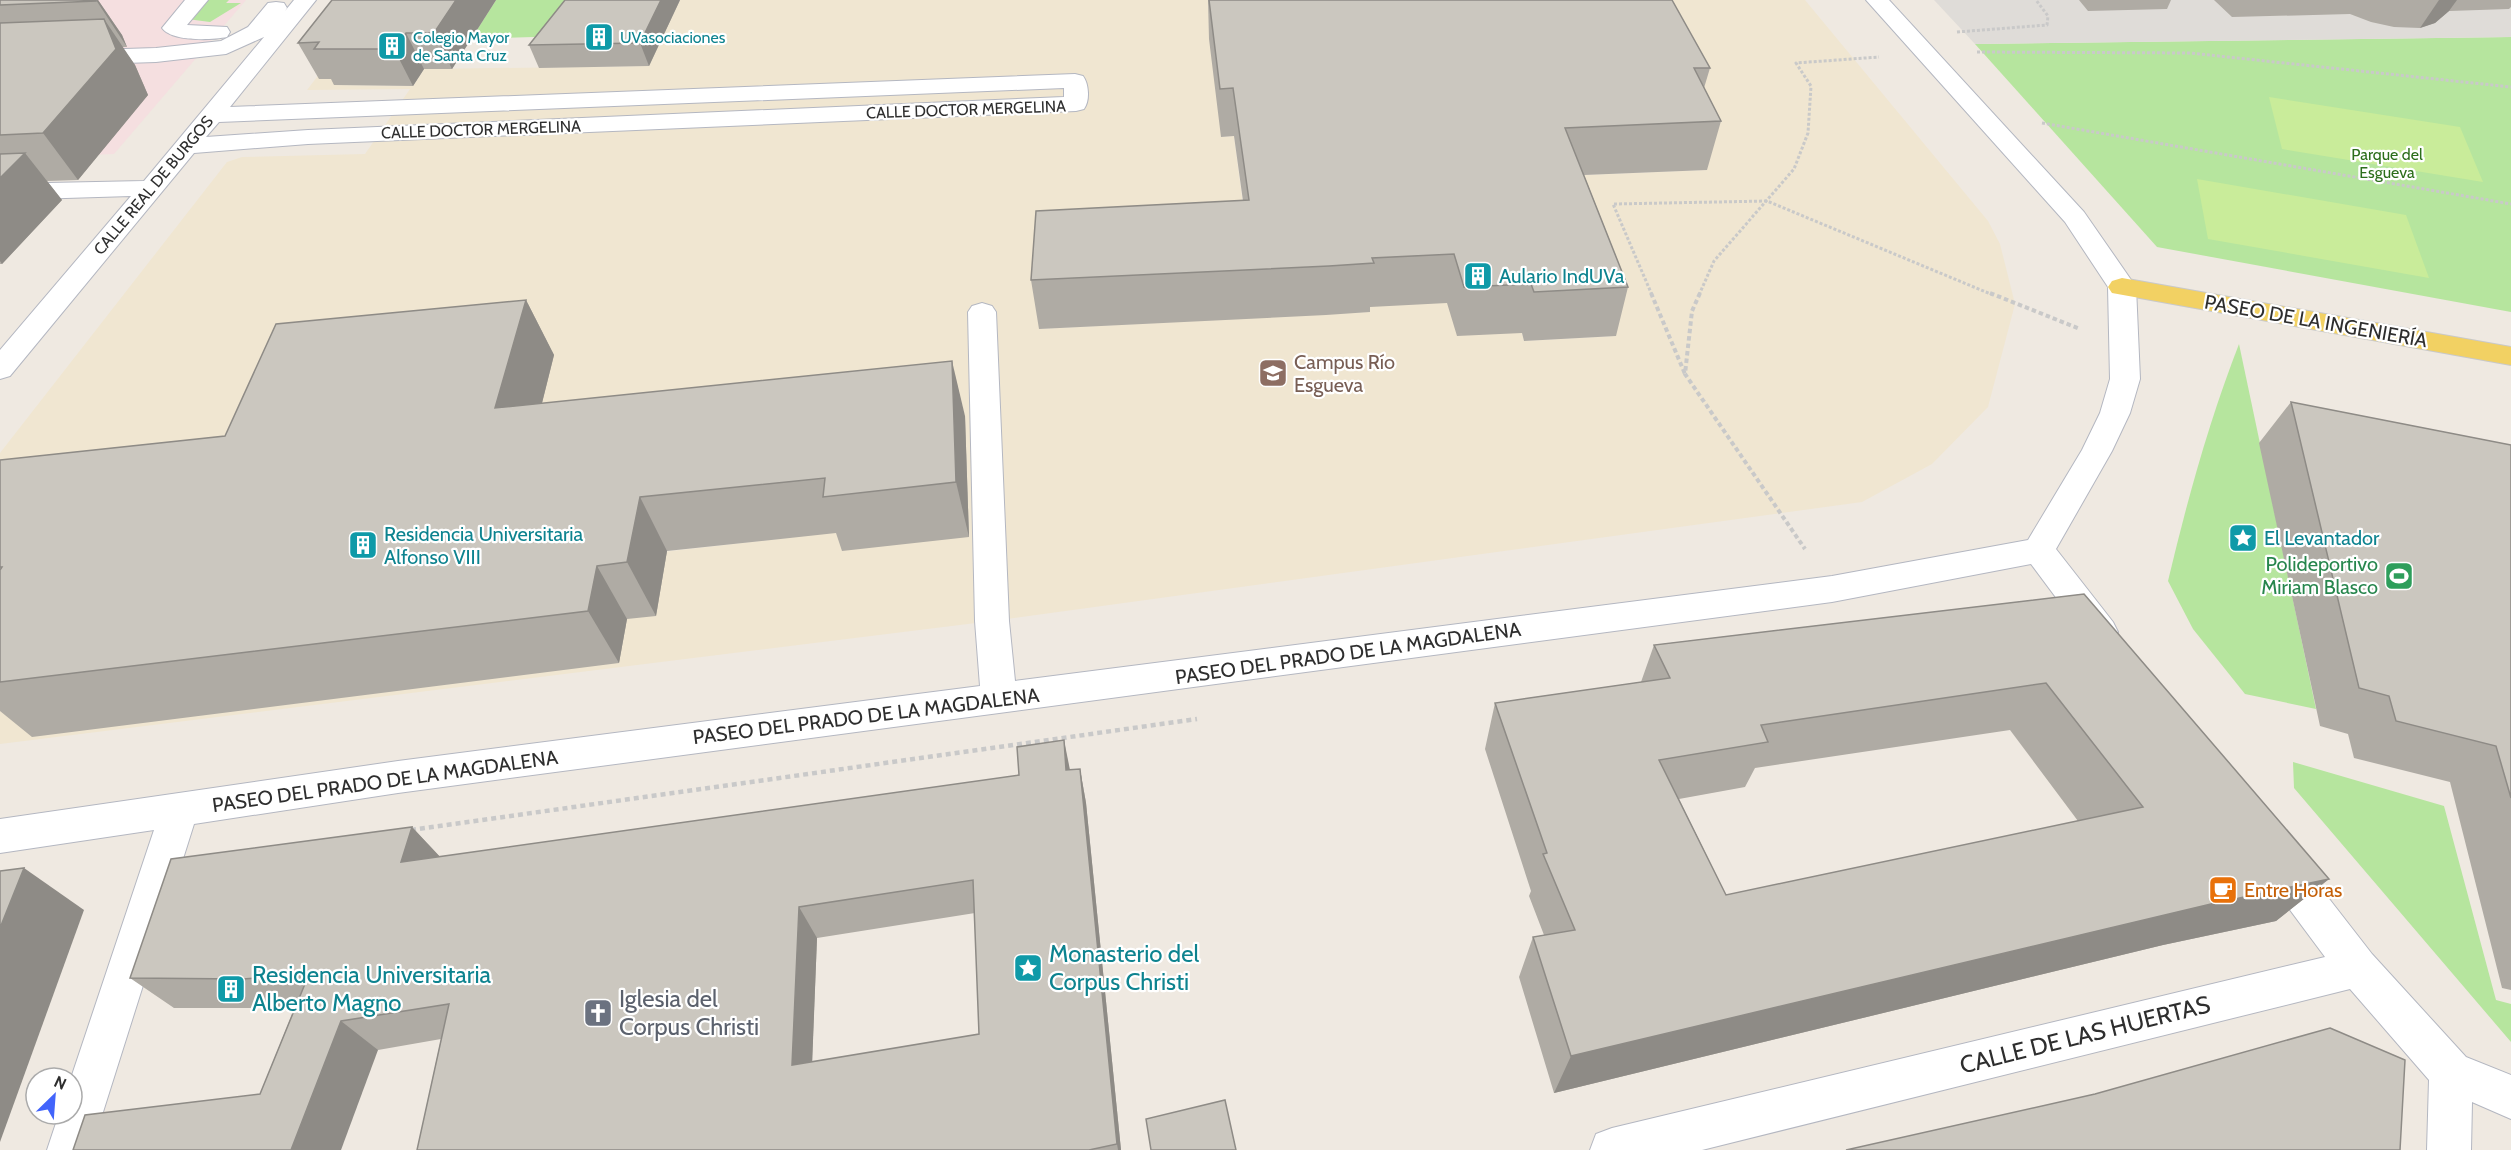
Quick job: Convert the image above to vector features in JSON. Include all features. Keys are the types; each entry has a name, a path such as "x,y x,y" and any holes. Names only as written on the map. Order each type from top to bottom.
{"main road":[{"name":"PASEO DE LA INGENIERÍA","path":"2122,287 2511,356"}],"street":[{"path":"197,0 173,28 193,33 237,31 254,27 266,20"},
{"path":"0,60 156,55 223,47 252,35 283,0"},
{"name":"CALLE REAL DE BURGOS","path":"0,369 305,0"},
{"path":"1877,0 2074,217 2122,287 2125,379 2115,413 2097,451 2039,550 2118,654"},
{"name":"CALLE DOCTOR MERGELINA","path":"186,146 308,137 1076,104 1075,81 212,115"},
{"path":"0,192 150,188"},
{"path":"982,312 992,621 999,699"},
{"name":"PASEO DEL PRADO DE LA MAGDALENA","path":"0,836 410,775 1832,589 2039,550"},
{"path":"69,1150 179,811"},
{"path":"2259,838 2358,968 2451,1072 2511,1098"},
{"name":"CALLE DE LAS HUERTAS","path":"1612,1150 2358,968"},
{"path":"2449,1150 2451,1072"}],"path":[{"path":"1953,32 2047,25 2048,16 2036,0"},
{"path":"1971,52 2190,53 2511,87"},
{"path":"1685,374 1692,310 1714,261 1794,169 1808,133 1811,86 1796,63 1927,55"},
{"path":"2032,121 2511,204"},
{"path":"1832,589 1685,374 1613,204 1767,201 2015,304 2124,345"}],"shaded area":[{"path":"0,0 246,0 114,154 0,159"},
{"name":"Campus Río Esgueva","path":"376,0 335,85 413,86 424,69 648,66 680,0 1218,0 1221,137 1234,136 1249,250 1039,329 1369,312 1364,285 1447,302 1522,333 1524,341 1615,336 1416,182 1707,170 1622,0 1805,0 1988,221 2000,244 2015,304 1988,407 1932,464 1862,502 992,621 0,744 0,627 844,530 969,536 964,416 0,520 0,453 227,162 242,157 365,154 410,89 307,90"},
{"path":"1934,0 2511,0 2511,37 1975,44"}],"green space":[{"path":"204,0 229,0 226,3 241,3 210,22 187,19"},
{"path":"496,0 600,0 602,35 471,39"},
{"name":"Parque del Esgueva","path":"2511,37 2511,312 2157,247 1975,44"},
{"path":"2269,97 2460,127 2483,182 2282,149"},
{"path":"2197,179 2406,215 2429,278 2208,239"},
{"path":"2239,344 2316,709 2245,694 2193,629 2168,581 2199,461"},
{"path":"2293,762 2444,806 2496,1000 2511,1004 2511,1042 2294,788"}],"building":[{"path":"0,0 96,0 96,1 0,5"},
{"path":"332,0 456,0 434,33 406,33 394,49 314,49 319,42 298,43"},
{"path":"565,0 661,0 640,43 529,45"},
{"path":"1209,0 1672,0 1710,68 1694,68 1721,121 1565,128 1628,287 1534,292 1531,284 1464,287 1454,254 1372,258 1374,263 1329,266 1031,280 1036,211 1249,200 1233,88 1220,89"},
{"path":"104,19 116,49 43,133 0,135 0,23"},
{"path":"25,153 0,178 0,154"},
{"name":"Residencia Universitaria Alfonso VIII","path":"526,300 495,408 952,361 956,482 823,497 825,478 640,497 627,562 597,566 588,611 0,682 0,570 2,567 0,567 0,460 225,436 276,324"},
{"path":"2291,402 2511,445 2511,798 2496,746 2396,721 2389,696 2359,688"},
{"path":"2084,594 2329,879 2211,904 1571,1056 1533,937 1575,930 1543,854 1547,853 1495,703 1670,678 1654,645","holes":["2046,683 2143,807 1726,895 1659,760 1768,742 1761,725"]},
{"path":"1064,740 1066,770 1080,769 1117,1144 1089,1150 417,1150 449,1004 341,1021 291,1150 73,1150 81,1126 84,1126 85,1115 260,1094 309,974 243,979 130,978 171,859 412,827 401,862 1019,775 1017,747","holes":["973,880 979,1034 792,1065 799,907"]},
{"path":"24,868 0,928 0,871"},
{"path":"2330,1028 2405,1060 2400,1150 1846,1150 2095,1094"},
{"path":"1225,1100 1236,1150 1151,1150 1146,1119"}],"place":[{"name":"UVasociaciones","path":"599,37"},
{"name":"Colegio Mayor de Santa Cruz","path":"392,46"},
{"name":"Aulario IndUVa","path":"1478,276"},
{"name":"Campus Río Esgueva","path":"1273,373"},
{"name":"El Levantador","path":"2243,538"},
{"name":"Residencia Universitaria Alfonso VIII","path":"363,545"},
{"name":"Polideportivo Miriam Blasco","path":"2399,576"},
{"name":"Entre Horas","path":"2223,890"},
{"name":"Monasterio del Corpus Christi","path":"1028,968"},
{"name":"Residencia Universitaria Alberto Magno","path":"231,989"},
{"name":"Iglesia del Corpus Christi","path":"598,1013"}]}
